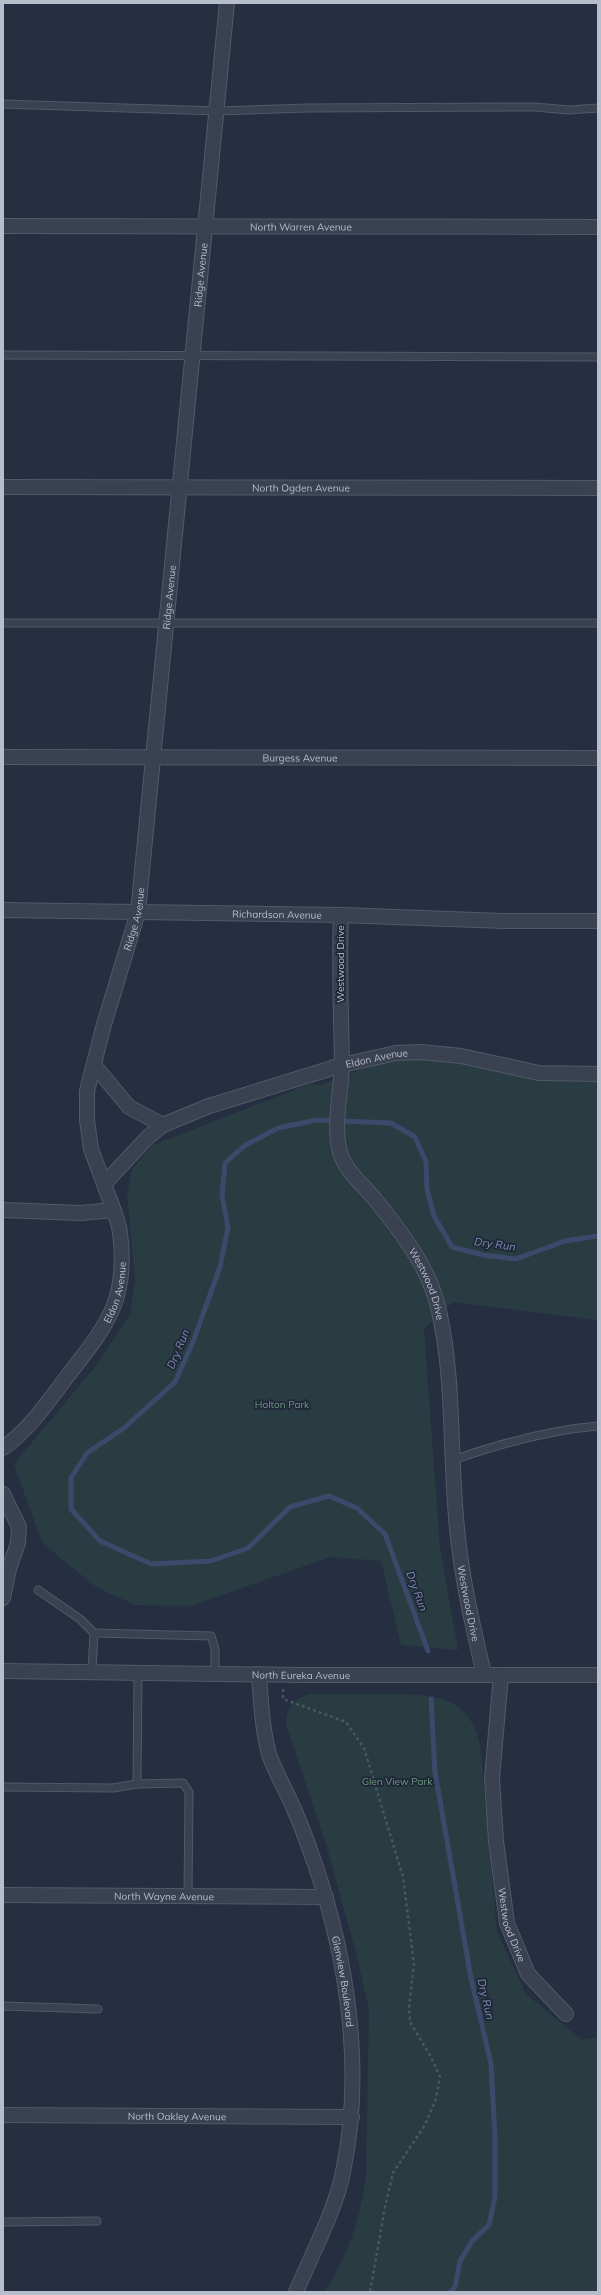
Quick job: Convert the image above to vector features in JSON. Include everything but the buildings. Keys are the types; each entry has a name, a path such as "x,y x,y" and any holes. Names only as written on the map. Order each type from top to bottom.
{"street":[{"name":"Ridge Avenue","path":"104,1184 91,1149 87,1120 87,1091 138,912 227,3"},
{"name":"North Warren Avenue","path":"3,226 598,227"},
{"name":"North Ogden Avenue","path":"3,487 598,488"},
{"name":"Burgess Avenue","path":"3,756 598,758"},
{"name":"Richardson Avenue","path":"3,910 341,915 504,921 598,922"},
{"name":"Westwood Drive","path":"341,915 339,969 342,1065 338,1101 338,1136 341,1156 351,1174 374,1198 424,1266 437,1299 445,1335 456,1519 468,1608 484,1674"},
{"name":"Eldon Avenue","path":"3,1448 38,1415 105,1327 116,1305 121,1281 120,1232 104,1184 148,1137 163,1125 209,1106 342,1065 396,1053 421,1052 461,1056 540,1073 598,1074"},
{"path":"94,1065 129,1107 163,1125"},
{"path":"3,1210 73,1213 112,1210"},
{"path":"3,1494 19,1527 18,1543 6,1568 3,1598"},
{"name":"North Eureka Avenue","path":"3,1671 282,1675 598,1675"},
{"name":"Glenview Boulevard","path":"259,1674 262,1723 270,1756 299,1819 326,1897 348,1999 352,2067 352,2117 343,2173 338,2192 296,2292"},
{"name":"Westwood Drive","path":"501,1675 492,1778 496,1842 506,1923 528,1974 566,2014"},
{"name":"North Wayne Avenue","path":"3,1895 326,1897"},
{"name":"North Oakley Avenue","path":"3,2115 352,2117"}],"lane":[{"path":"3,104 216,111 307,108 535,107 569,110 598,108"},
{"path":"3,355 598,357"},
{"path":"3,623 166,624 598,622"},
{"path":"453,1460 492,1446 576,1428 598,1426"},
{"path":"38,1590 80,1619 94,1633 211,1636 216,1649 215,1674"},
{"path":"92,1672 94,1633"},
{"path":"137,1784 138,1673"},
{"path":"3,1787 113,1788 137,1784 183,1783 189,1792 188,1896"},
{"path":"3,2006 98,2009"},
{"path":"3,2222 97,2222"}],"path":[{"path":"282,1675 283,1700 346,1722 364,1748 403,1877 414,1964 409,2008 410,2022 431,2057 440,2077 436,2099 425,2125 393,2173 385,2206 370,2292"}],"green space":[{"name":"Holton Park","path":"441,1059 538,1078 578,1082 598,1082 598,1320 453,1302 424,1329 440,1548 458,1650 401,1645 381,1561 331,1557 190,1606 135,1605 96,1587 52,1551 41,1540 14,1464 94,1368 130,1315 135,1280 127,1195 132,1169 153,1145 310,1084 320,1085 382,1061"},
{"name":"Glen View Park","path":"401,1694 431,1697 444,1700 456,1706 467,1715 475,1728 480,1745 497,1931 526,1994 582,2040 598,2037 598,2292 324,2292 340,2266 352,2237 366,2177 369,2010 356,1952 325,1841 286,1724 286,1718 292,1704 305,1695"}],"waterway":[{"name":"Dry Run","path":"428,1651 385,1534 357,1508 329,1496 290,1507 248,1548 211,1561 151,1564 100,1541 71,1509 71,1478 87,1453 124,1428 175,1382 193,1342 220,1267 228,1228 222,1195 225,1163 244,1146 278,1128 317,1120 391,1123 415,1137 426,1162 427,1189 434,1216 452,1247 483,1255 516,1259 565,1241 598,1236"},
{"name":"Dry Run","path":"431,1699 435,1772 471,1978 491,2064 495,2137 495,2197 489,2225 472,2241 460,2261 455,2287 450,2292"}]}
